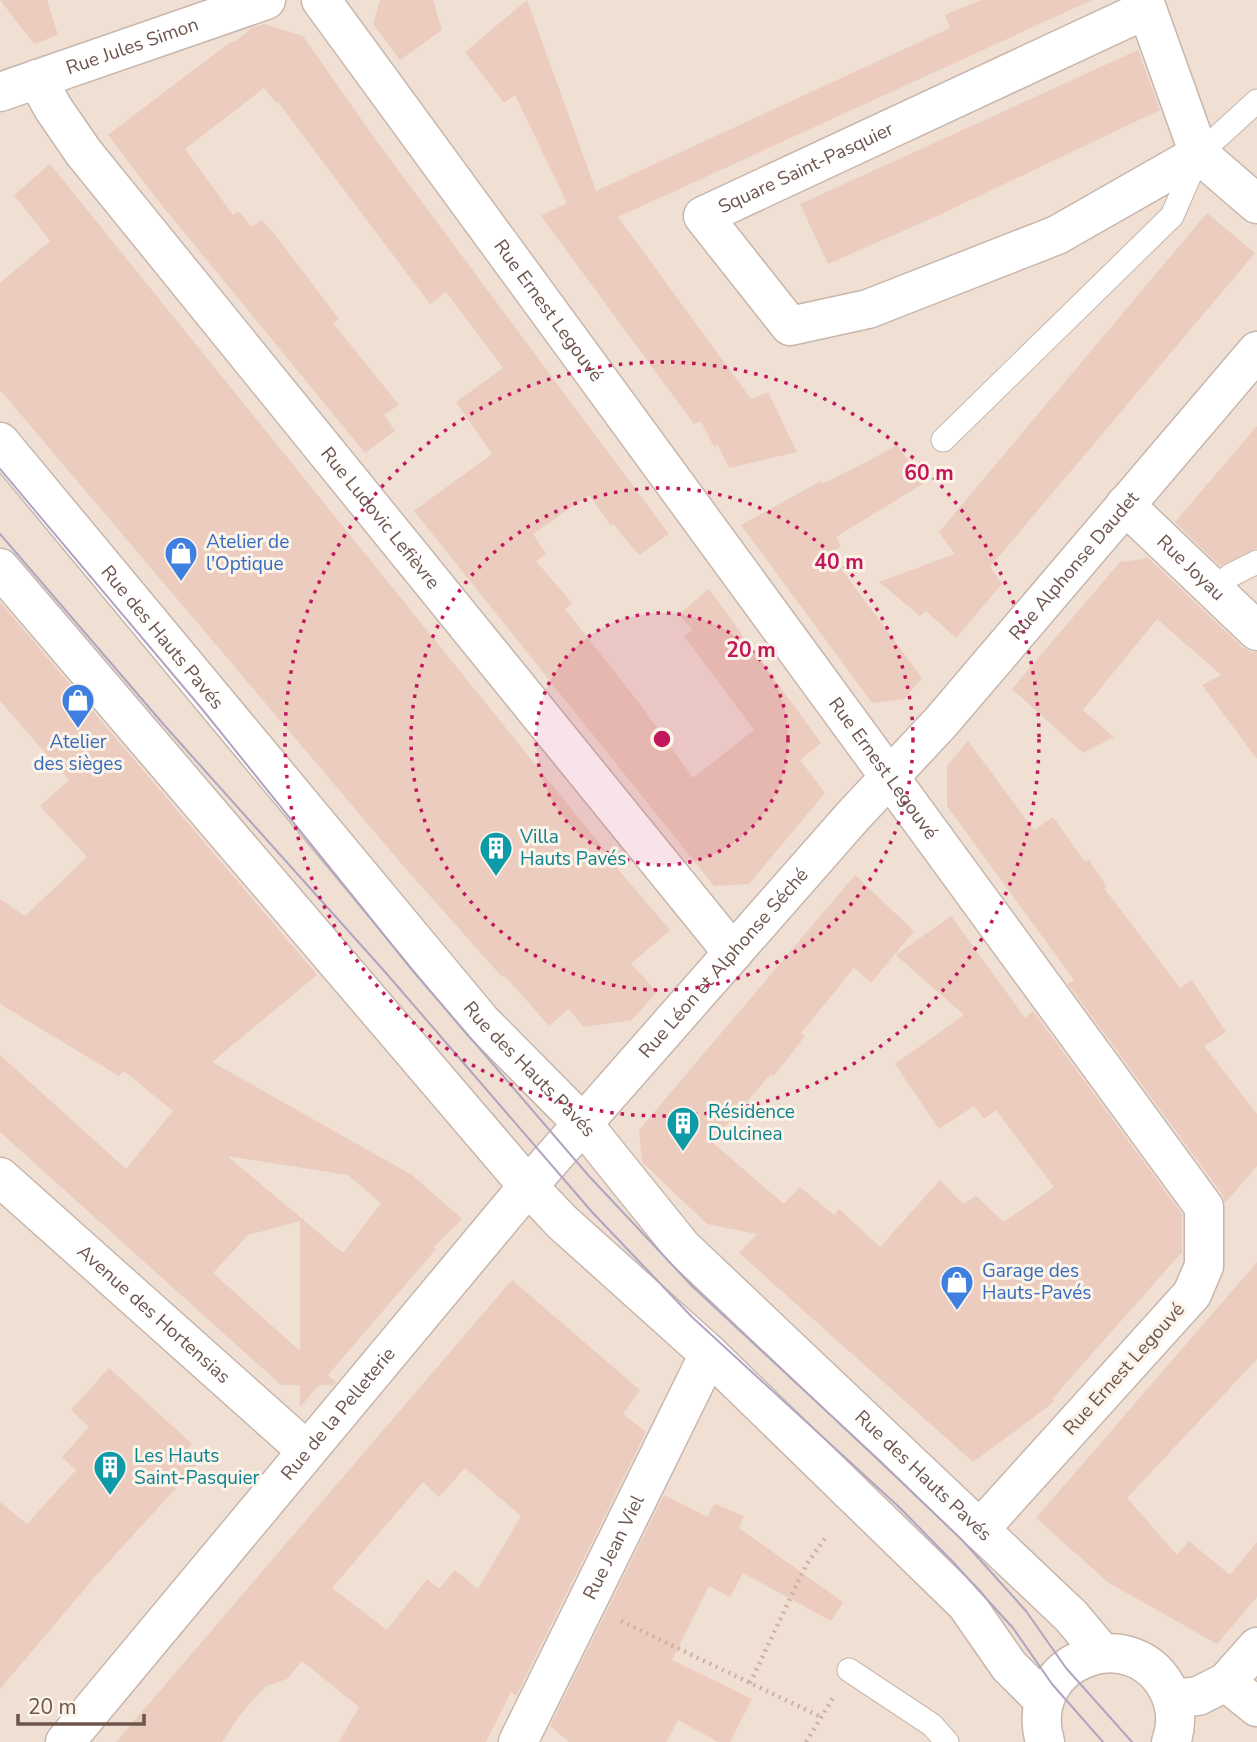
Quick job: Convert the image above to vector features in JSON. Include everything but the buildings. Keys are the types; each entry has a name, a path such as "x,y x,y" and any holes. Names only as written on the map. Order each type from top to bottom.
{"street":[{"name":"Rue Jules Simon","path":"0,92 266,0"},
{"name":"Rue Ernest Legouvé","path":"321,0 1204,1207 1204,1266 1192,1294 979,1530"},
{"name":"Square Saint-Pasquier","path":"1199,154 1057,235 868,309 790,326 703,216 1156,4 1199,154 1257,204"},
{"name":"Rue Ludovic Lefièvre","path":"37,79 84,153 733,953"},
{"name":"Rue Alphonse Daudet","path":"890,776 941,722 1257,351"},
{"name":"Rue des Hauts Pavés","path":"0,442 481,1021 571,1137 682,1247 1071,1615 1102,1653"},
{"name":"Rue Joyau","path":"1125,505 1257,631"},
{"path":"0,568 528,1186 562,1222 709,1353 966,1604 1009,1666 1044,1701"},
{"name":"Rue Léon et Alphonse Séché","path":"571,1137 890,776"},
{"name":"Rue de la Pelleterie","path":"65,1742 571,1137"},
{"name":"Avenue des Hortensias","path":"0,1177 307,1451"},
{"name":"Rue Jean Viel","path":"518,1742 709,1353"},
{"path":"1174,1730 1198,1696 1226,1682 1257,1647"},
{"path":"1045,1742 1042,1727 1044,1701 1052,1684 1066,1668 1089,1656 1102,1653 1132,1657 1145,1664 1166,1685 1174,1730"},
{"path":"1226,1682 1257,1707"}],"lane":[{"path":"943,440 1172,216 1199,154 1257,101"},
{"path":"1214,589 1231,575 1257,562"},
{"path":"849,1670 932,1725 947,1742"}],"path":[{"path":"750,1683 806,1564 826,1537"},
{"path":"586,1604 821,1717"},
{"path":"806,1742 849,1670"}],"shaded area":[{"path":"0,0 1257,0 1257,1742 0,1742"}],"tram line":[{"path":"0,469 202,709 413,971 588,1175 692,1286 963,1541 1026,1611 1066,1668 1132,1742"},
{"path":"0,534 592,1212 692,1317 899,1507 953,1562 1013,1628 1052,1684 1103,1742"}],"place":[{"name":"Atelier de l'Optique","path":"181,583"},
{"name":"Atelier des sièges","path":"78,730"},
{"name":"Villa Hauts Pavés","path":"496,878"},
{"name":"Résidence Dulcinea","path":"683,1153"},
{"name":"Garage des Hauts-Pavés","path":"957,1312"},
{"name":"Les Hauts Saint-Pasquier","path":"110,1497"}]}
